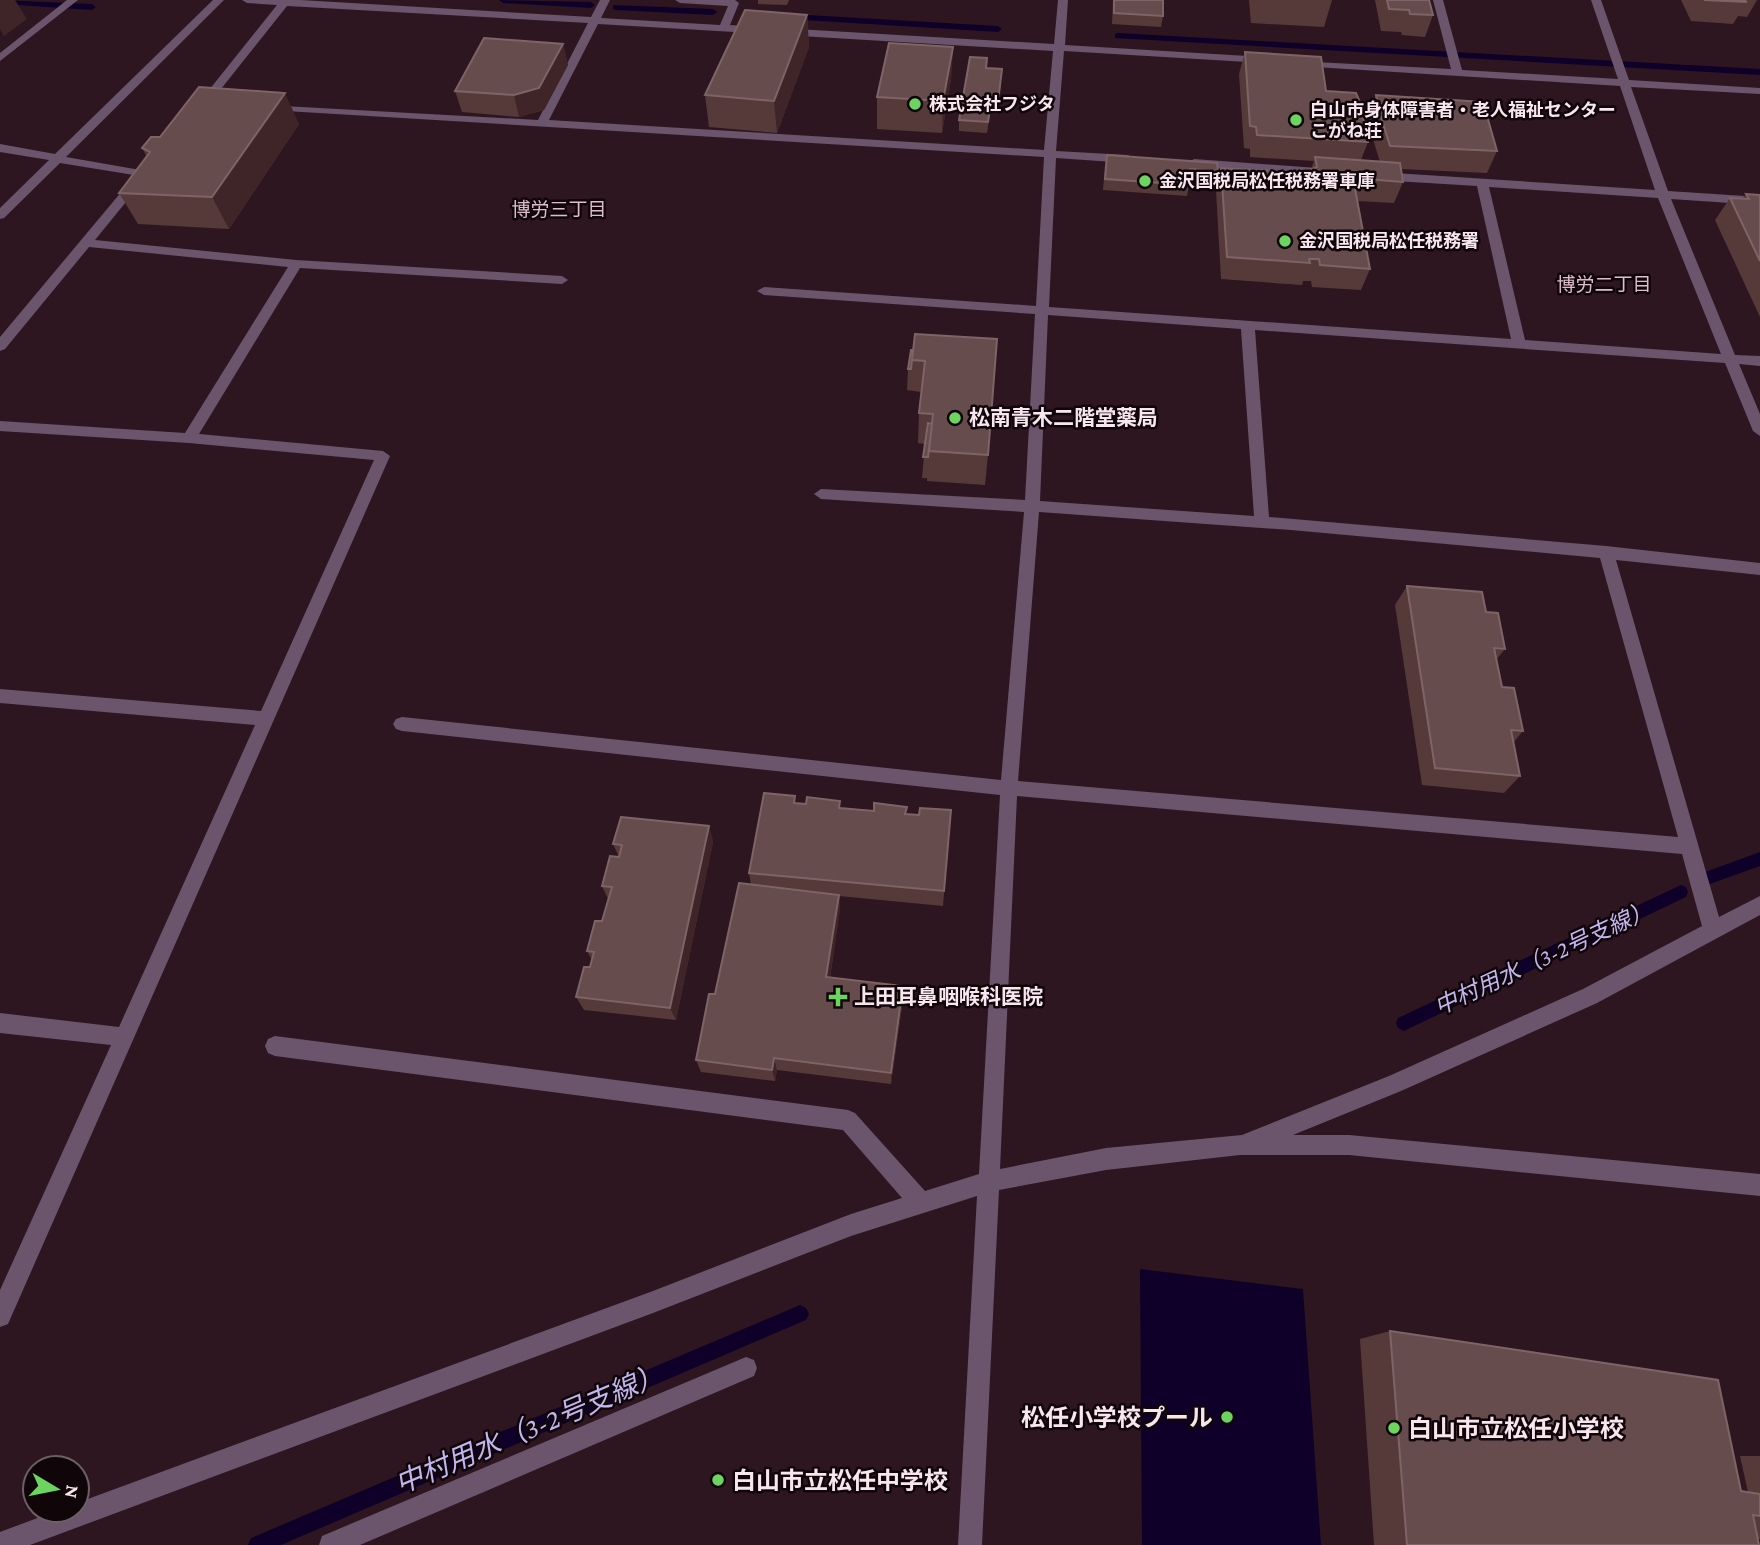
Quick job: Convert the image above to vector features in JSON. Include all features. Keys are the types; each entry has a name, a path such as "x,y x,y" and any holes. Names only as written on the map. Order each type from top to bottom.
{"street":[{"path":"0,215 219,0"},
{"path":"247,0 1279,61"},
{"path":"541,125 605,0"},
{"path":"680,0 734,3 724,28"},
{"path":"971,1545 1009,788 1032,506 1050,154 1063,0"},
{"path":"1438,0 1454,60"},
{"path":"1595,0 1663,195 1760,431"},
{"path":"196,113 286,1"},
{"path":"0,58 68,4"},
{"path":"1293,62 1454,60 1760,90"},
{"path":"205,103 218,104"},
{"path":"259,106 1148,160"},
{"path":"0,148 142,174"},
{"path":"1176,162 1343,174"},
{"path":"1,344 151,164"},
{"path":"1371,176 1760,201"},
{"path":"1482,183 1519,343"},
{"path":"86,243 296,264 562,280"},
{"path":"189,438 296,264"},
{"path":"764,291 1760,361"},
{"path":"1248,326 1262,521"},
{"path":"0,426 189,438 383,456 0,1316"},
{"path":"821,494 1262,521 1606,552 1760,569"},
{"path":"1606,552 1713,930"},
{"path":"0,696 266,719"},
{"path":"402,724 1009,788 1689,846"},
{"path":"1240,1146 1394,1084 1590,996 1760,905"},
{"path":"0,1023 124,1037"},
{"path":"275,1046 848,1120 921,1203"},
{"path":"0,1544 640,1307 851,1225 989,1181 1105,1159 1240,1146 1349,1145 1760,1185"},
{"path":"331,1545 746,1368"}],"shaded area":[{"name":"松任小学校プール","path":"1140,1269 1303,1289 1321,1545 1142,1545"}],"building":[{"path":"1114,0 1163,0 1163,16 1114,13"},
{"path":"1387,0 1429,0 1433,15 1410,14 1409,10 1389,9"},
{"path":"1704,0 1745,0 1746,2"},
{"path":"745,10 807,15 774,101 705,95"},
{"path":"484,38 563,44 539,88 514,95 455,91"},
{"path":"889,43 953,47 943,101 877,97"},
{"path":"1245,52 1321,57 1326,91 1356,93 1362,107 1379,109 1376,95 1483,102 1497,151 1390,146 1381,117 1363,116 1368,142 1257,135 1256,127 1250,126"},
{"path":"970,57 987,58 986,68 1002,69 998,102 991,102 988,122 959,120"},
{"path":"199,87 285,93 212,197 119,193 150,152 142,148 151,137 160,137"},
{"path":"1107,155 1217,163 1218,171 1190,169 1190,185 1105,179"},
{"name":"金沢国税局松任税務署","path":"1315,157 1400,163 1403,182 1353,178 1370,269 1320,265 1319,259 1309,259 1310,263 1227,257 1221,168 1303,173 1317,167"},
{"path":"1746,194 1760,195 1760,261 1730,198 1749,199"},
{"name":"松南青木二階堂薬局","path":"915,334 997,339 988,455 929,451 933,414 919,413 925,361 912,360"},
{"path":"911,350 911,369 908,369"},
{"path":"928,423 932,424 928,457 923,457"},
{"path":"1407,586 1482,592 1486,612 1498,613 1505,649 1494,648 1502,687 1514,688 1523,731 1511,730 1520,776 1435,768"},
{"path":"764,793 795,796 794,803 806,804 807,797 840,801 839,808 874,811 874,803 907,807 905,814 919,815 920,808 951,810 944,891 749,873"},
{"path":"621,817 709,826 670,1008 576,997 584,967 590,967 594,952 587,951 595,921 602,921 612,887 602,886 610,856 619,857 622,845 613,844"},
{"name":"上田耳鼻咽喉科医院","path":"739,883 839,895 826,977 903,986 891,1073 774,1058 772,1070 696,1060 709,994 715,994"},
{"name":"白山市立松任小学校","path":"1390,1331 1718,1380 1741,1491 1760,1494 1760,1516 1753,1515 1759,1545 1407,1545"}],"waterway":[{"path":"503,0 591,5"},
{"path":"1,1 92,7"},
{"path":"616,7 713,12"},
{"path":"790,17 998,29"},
{"path":"1118,36 1760,72"},
{"name":"中村用水（3-2号支線）","path":"1710,877 1760,859"},
{"name":"中村用水（3-2号支線）","path":"1404,1023 1681,892"},
{"name":"中村用水（3-2号支線）","path":"258,1545 800,1314"}],"place":[{"name":"株式会社フジタ","path":"915,104"},
{"name":"白山市身体障害者・老人福祉センター こがね荘","path":"1296,120"},
{"name":"金沢国税局松任税務署車庫","path":"1145,181"},
{"name":"金沢国税局松任税務署","path":"1285,241"},
{"name":"松南青木二階堂薬局","path":"955,418"},
{"name":"上田耳鼻咽喉科医院","path":"838,997"},
{"name":"松任小学校プール","path":"1227,1417"},
{"name":"白山市立松任小学校","path":"1394,1428"},
{"name":"白山市立松任中学校","path":"718,1480"}],"district":[{"name":"博労三丁目","path":"559,209"},
{"name":"博労二丁目","path":"1604,284"}]}
